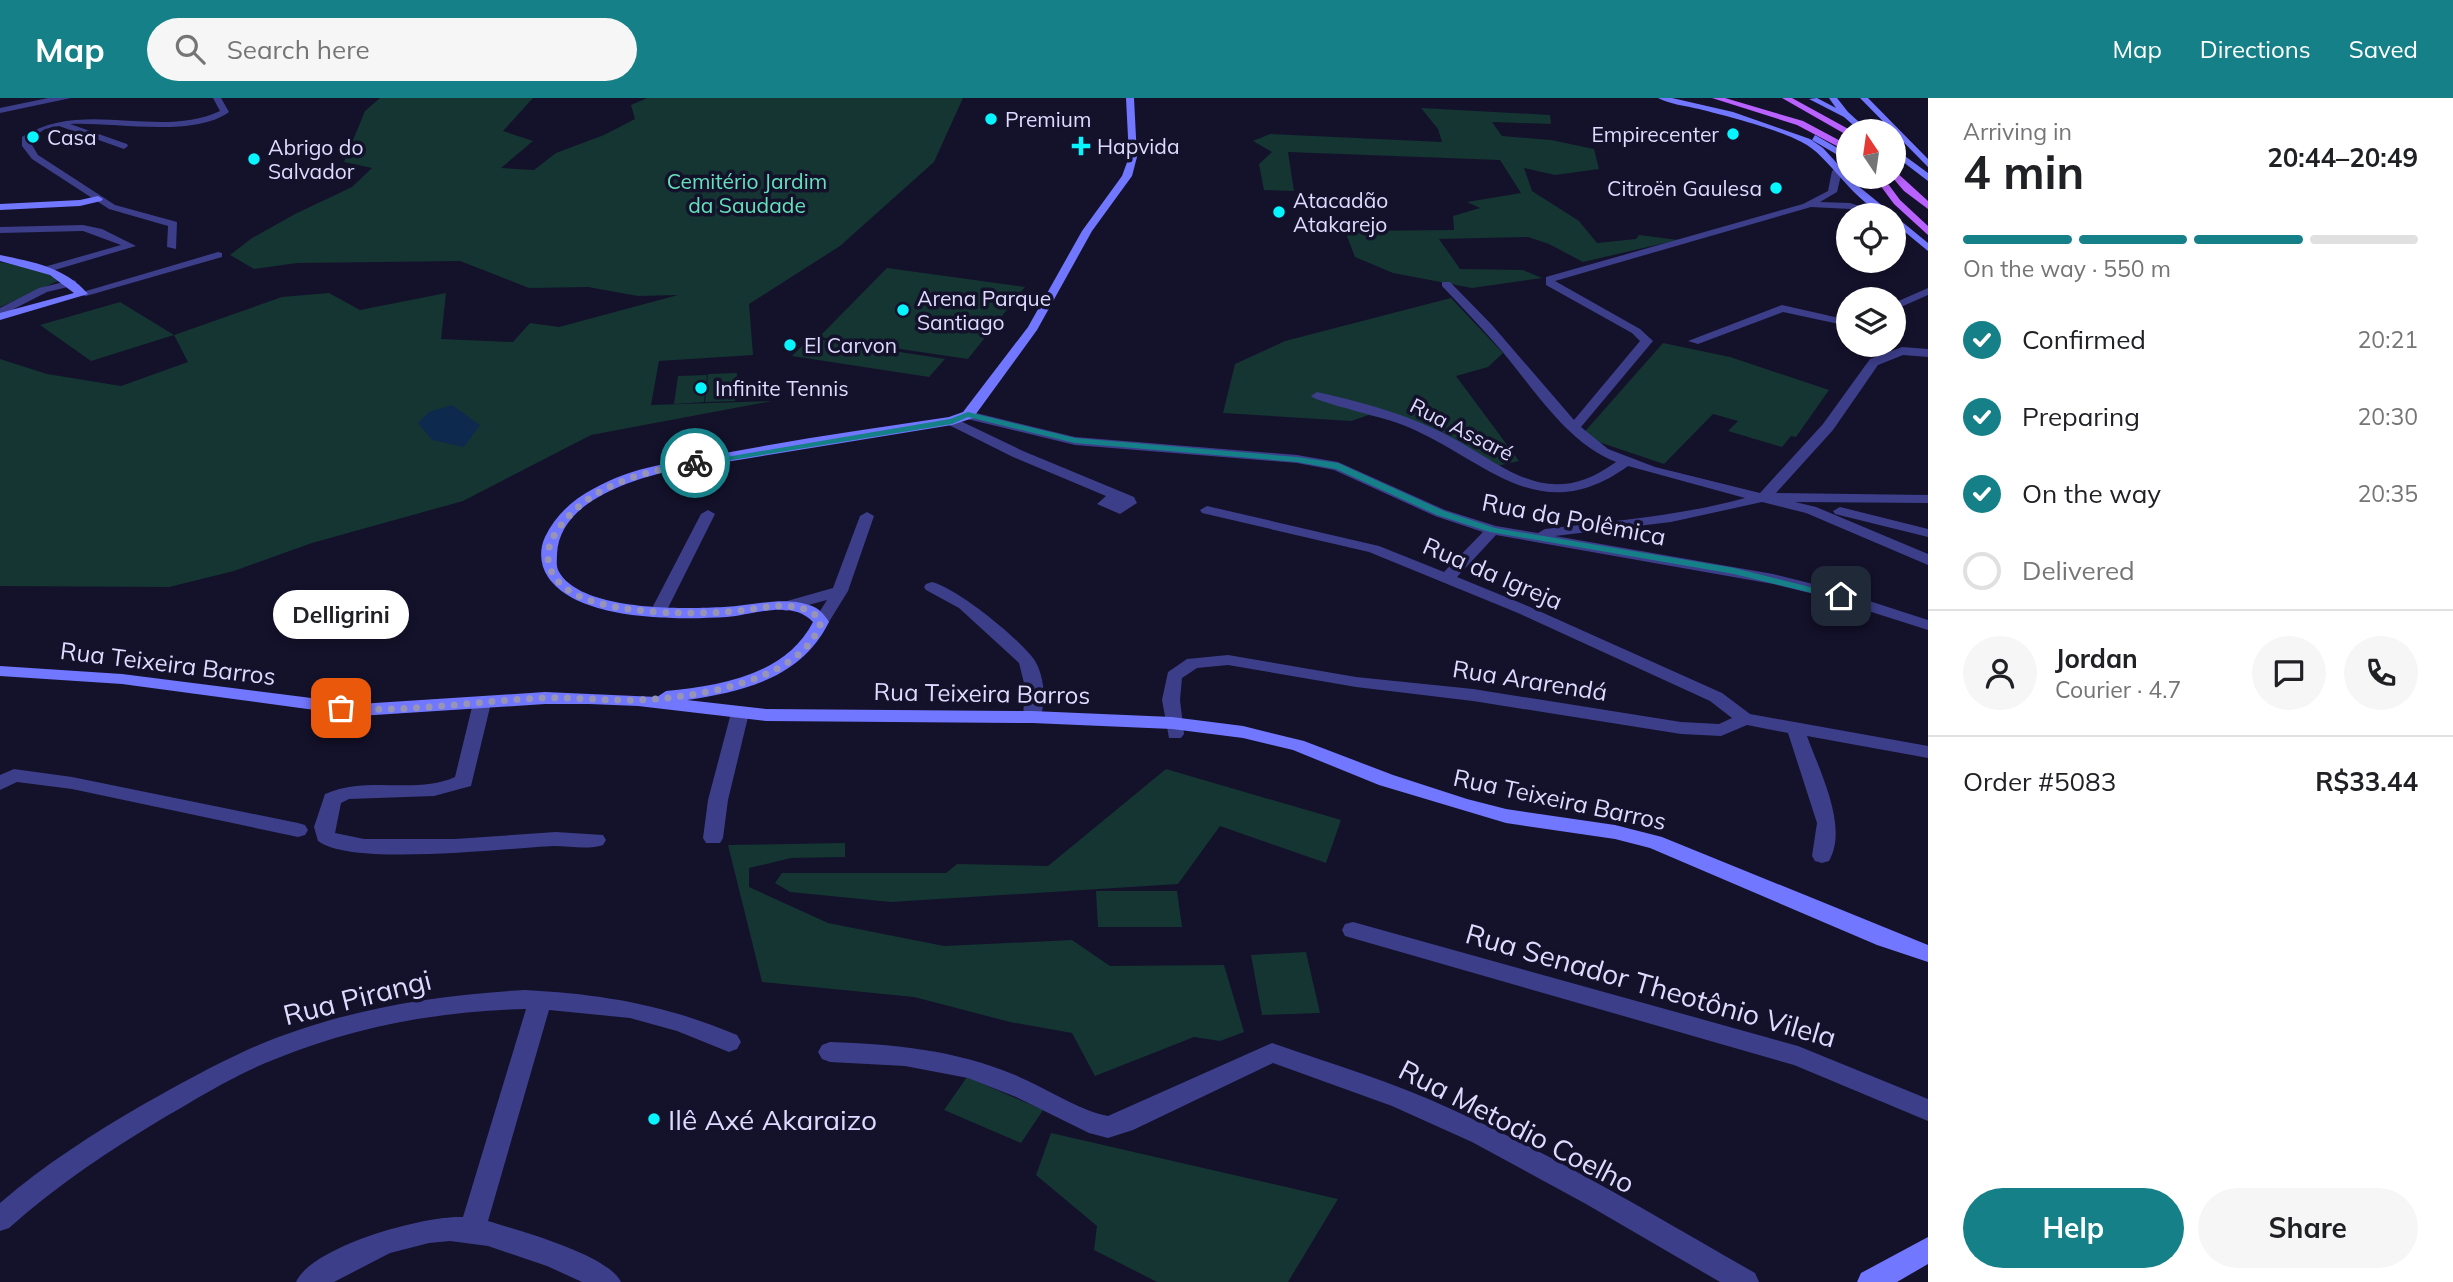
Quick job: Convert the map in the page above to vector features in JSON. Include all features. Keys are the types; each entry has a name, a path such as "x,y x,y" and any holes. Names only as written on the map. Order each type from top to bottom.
{"main road":[{"path":"638,700 689,695 760,677 801,652 815,637 821,622 817,615 809,611 786,606 724,612 658,612 590,601 565,589 553,576 548,553 551,540 573,511 590,498 654,470 952,421 968,415 1033,328 1087,230 1127,177 1133,157 1130,98"},
{"path":"1662,98 1730,114 1799,137 1815,145 1836,165"},
{"path":"1694,98 1797,130 1836,149"},
{"path":"1716,98 1800,123 1836,141"},
{"path":"1786,98 1836,125"},
{"path":"1833,98 1849,118"},
{"path":"1864,98 1883,119"},
{"path":"1812,99 1825,119"},
{"path":"1812,99 1849,118"},
{"path":"1908,146 1928,152"},
{"path":"1908,146 1928,164"},
{"path":"1906,161 1928,178"},
{"path":"1906,187 1928,206"},
{"path":"1857,189 1874,203"},
{"path":"1888,189 1928,232"},
{"path":"10,195 98,199"},
{"path":"0,207 80,203 98,199"},
{"path":"1906,230 1928,246"},
{"path":"0,258 48,269 72,283 82,294 0,315"},
{"name":"Rua Teixeira Barros","path":"0,671 111,678 359,710 545,698 638,700 766,715 1032,717 1272,738 1429,795 1506,816 1615,832 1655,842 1873,934 1928,954"},
{"path":"1871,1282 1928,1250"}],"street":[{"path":"0,111 27,103 67,98"},
{"path":"172,247 173,224 125,212 98,199 30,153 25,139 38,128 55,122 113,116 173,121 206,120 225,112 217,98"},
{"path":"55,122 124,146"},
{"path":"1574,428 1646,346 1647,341 1636,331 1550,283 1550,279 1806,206 1832,192 1836,186"},
{"path":"1806,206 1836,205"},
{"path":"0,230 83,228 98,231 131,246 48,269"},
{"path":"82,294 218,256"},
{"path":"0,315 43,290 72,283"},
{"path":"1446,284 1488,327 1574,428 1603,452 1625,462 1764,497 1843,522 1928,560"},
{"path":"1906,301 1928,291"},
{"path":"1764,314 1751,330 1714,347 1694,341 1776,309 1790,309 1836,320"},
{"path":"1764,497 1828,427 1874,362 1902,351 1928,353"},
{"name":"Rua Assaré","path":"1317,396 1360,406 1433,433 1489,468 1524,482 1557,487 1584,486 1605,477 1625,462"},
{"name":"Rua da Polêmica","path":"968,415 1075,441 1297,459 1338,466 1440,513 1493,530 1773,579 1833,594 1928,625"},
{"path":"952,421 1018,454 1117,495"},
{"path":"1764,497 1855,514 1928,533"},
{"path":"1524,535 1671,518 1764,497 1928,499"},
{"name":"Rua da Igreja","path":"1207,510 1348,541 1447,578 1716,697 1745,719"},
{"path":"658,612 708,514"},
{"path":"821,622 840,591 867,516"},
{"path":"1447,578 1493,530"},
{"path":"932,587 965,605 1026,660 1032,670 1035,684 1032,717"},
{"path":"786,606 840,591"},
{"name":"Rua Ararendá","path":"1173,729 1171,688 1174,676 1193,663 1228,660 1356,682 1473,695 1705,730 1721,730 1745,719 1928,752"},
{"path":"482,703 464,780 450,787 336,796 332,799 324,827 326,836 333,842 363,846 455,846 556,839 596,840"},
{"path":"713,838 718,800 740,713"},
{"path":"1796,729 1827,823 1822,856"},
{"path":"7,780 83,785 298,830"},
{"name":"Rua Senador Theotônio Vilela","path":"1353,930 1786,1052 1858,1079 1928,1110"},
{"path":"472,1230 540,1001"},
{"name":"Rua Pirangi","path":"0,1219 73,1161 131,1124 268,1051 341,1026 394,1013 455,1003 540,1001 588,1004 678,1022 729,1042"},
{"name":"Rua Metodio Coelho","path":"830,1052 914,1056 964,1067 1098,1125 1108,1126 1124,1122 1272,1053 1384,1091 1444,1117 1588,1192 1745,1282"},
{"path":"310,1282 364,1250 402,1236 433,1230 472,1230 543,1251 579,1265 607,1282"}],"green space":[{"name":"Cemitério Jardim da Saudade","path":"380,98 533,98 503,131 533,141 501,168 534,170 556,153 604,135 635,119 631,105 647,98 963,98 934,162 840,246 749,304 753,355 659,361 651,405 772,401 591,435 463,501 312,543 234,571 169,587 0,586 0,359 47,374 121,386 188,362 174,335 282,297 329,293 360,310 446,293 441,339 513,342 530,323 559,327 678,295 638,296 588,287 529,288 460,261 297,263 254,269 230,255 252,238 295,214 352,187 372,168 344,162 365,111"},
{"path":"1421,108 1550,115 1551,124 1492,122 1502,136 1551,140 1594,149 1599,169 1555,175 1524,168 1532,191 1579,221 1597,243 1636,239 1639,235 1678,240 1583,262 1549,244 1528,237 1439,239 1460,269 1523,270 1542,278 1472,288 1393,273 1355,257 1345,231 1454,230 1453,216 1480,208 1467,202 1521,193 1500,160 1288,152 1294,191 1264,190 1259,164 1272,152 1253,141 1270,134 1442,142 1438,129"},
{"path":"0,262 39,269 60,280 0,307"},
{"path":"887,268 1025,287 968,359 819,337"},
{"path":"1451,298 1503,353 1488,367 1456,376 1519,461 1497,466 1440,431 1369,415 1351,421 1223,413 1235,364 1285,341"},
{"path":"120,302 174,335 91,361 40,325"},
{"path":"810,338 945,359 929,377 792,356"},
{"path":"1663,343 1730,357 1829,390 1796,437 1791,436 1782,447 1728,431 1738,421 1713,414 1664,464 1581,436"},
{"path":"737,373 735,401 705,402 708,374"},
{"path":"707,375 704,402 674,404 678,376"},
{"path":"1166,769 1341,820 1326,863 1220,826 1178,884 891,902 790,892 775,883 782,873 946,873 957,864 1048,866"},
{"path":"845,843 845,857 791,858 749,868 749,887 828,923 944,946 1072,940 1110,966 1224,965 1244,1032 1220,1041 1194,1037 1095,1076 1072,1033 1010,1022 914,997 762,982 728,845"},
{"path":"1096,891 1177,891 1182,927 1098,927"},
{"path":"1306,952 1320,1013 1262,1015 1251,955"},
{"path":"967,1077 1043,1110 1021,1143 944,1110"},
{"path":"1051,1133 1338,1199 1288,1282 1157,1282 1094,1250 1097,1226 1036,1175"}],"water":[{"path":"452,405 480,425 464,447 432,440 418,423 429,412"}],"way so far":[{"path":"341,708 391,709 545,698 663,698 724,688 760,677 783,665 815,637 821,622 817,615 798,607 786,606 690,613 621,608 581,598 565,589 553,576 548,553 551,540 573,511 590,498 634,477 654,470 695,463"}],"place":[{"name":"Premium","path":"991,119"},
{"name":"Empirecenter","path":"1733,134"},
{"name":"Casa","path":"33,137"},
{"name":"Hapvida","path":"1081,146"},
{"name":"Abrigo do Salvador","path":"254,159"},
{"name":"Citroën Gaulesa","path":"1776,188"},
{"name":"Atacadão Atakarejo","path":"1279,212"},
{"name":"Arena Parque Santiago","path":"903,310"},
{"name":"El Carvon","path":"790,345"},
{"name":"Infinite Tennis","path":"701,388"},
{"name":"Delligrini","path":"341,708"},
{"name":"Ilê Axé Akaraizo","path":"654,1119"}],"route":[{"path":"695,463 952,421 968,415 1075,441 1297,459 1338,466 1440,513 1493,530 1734,571 1841,596"}]}
